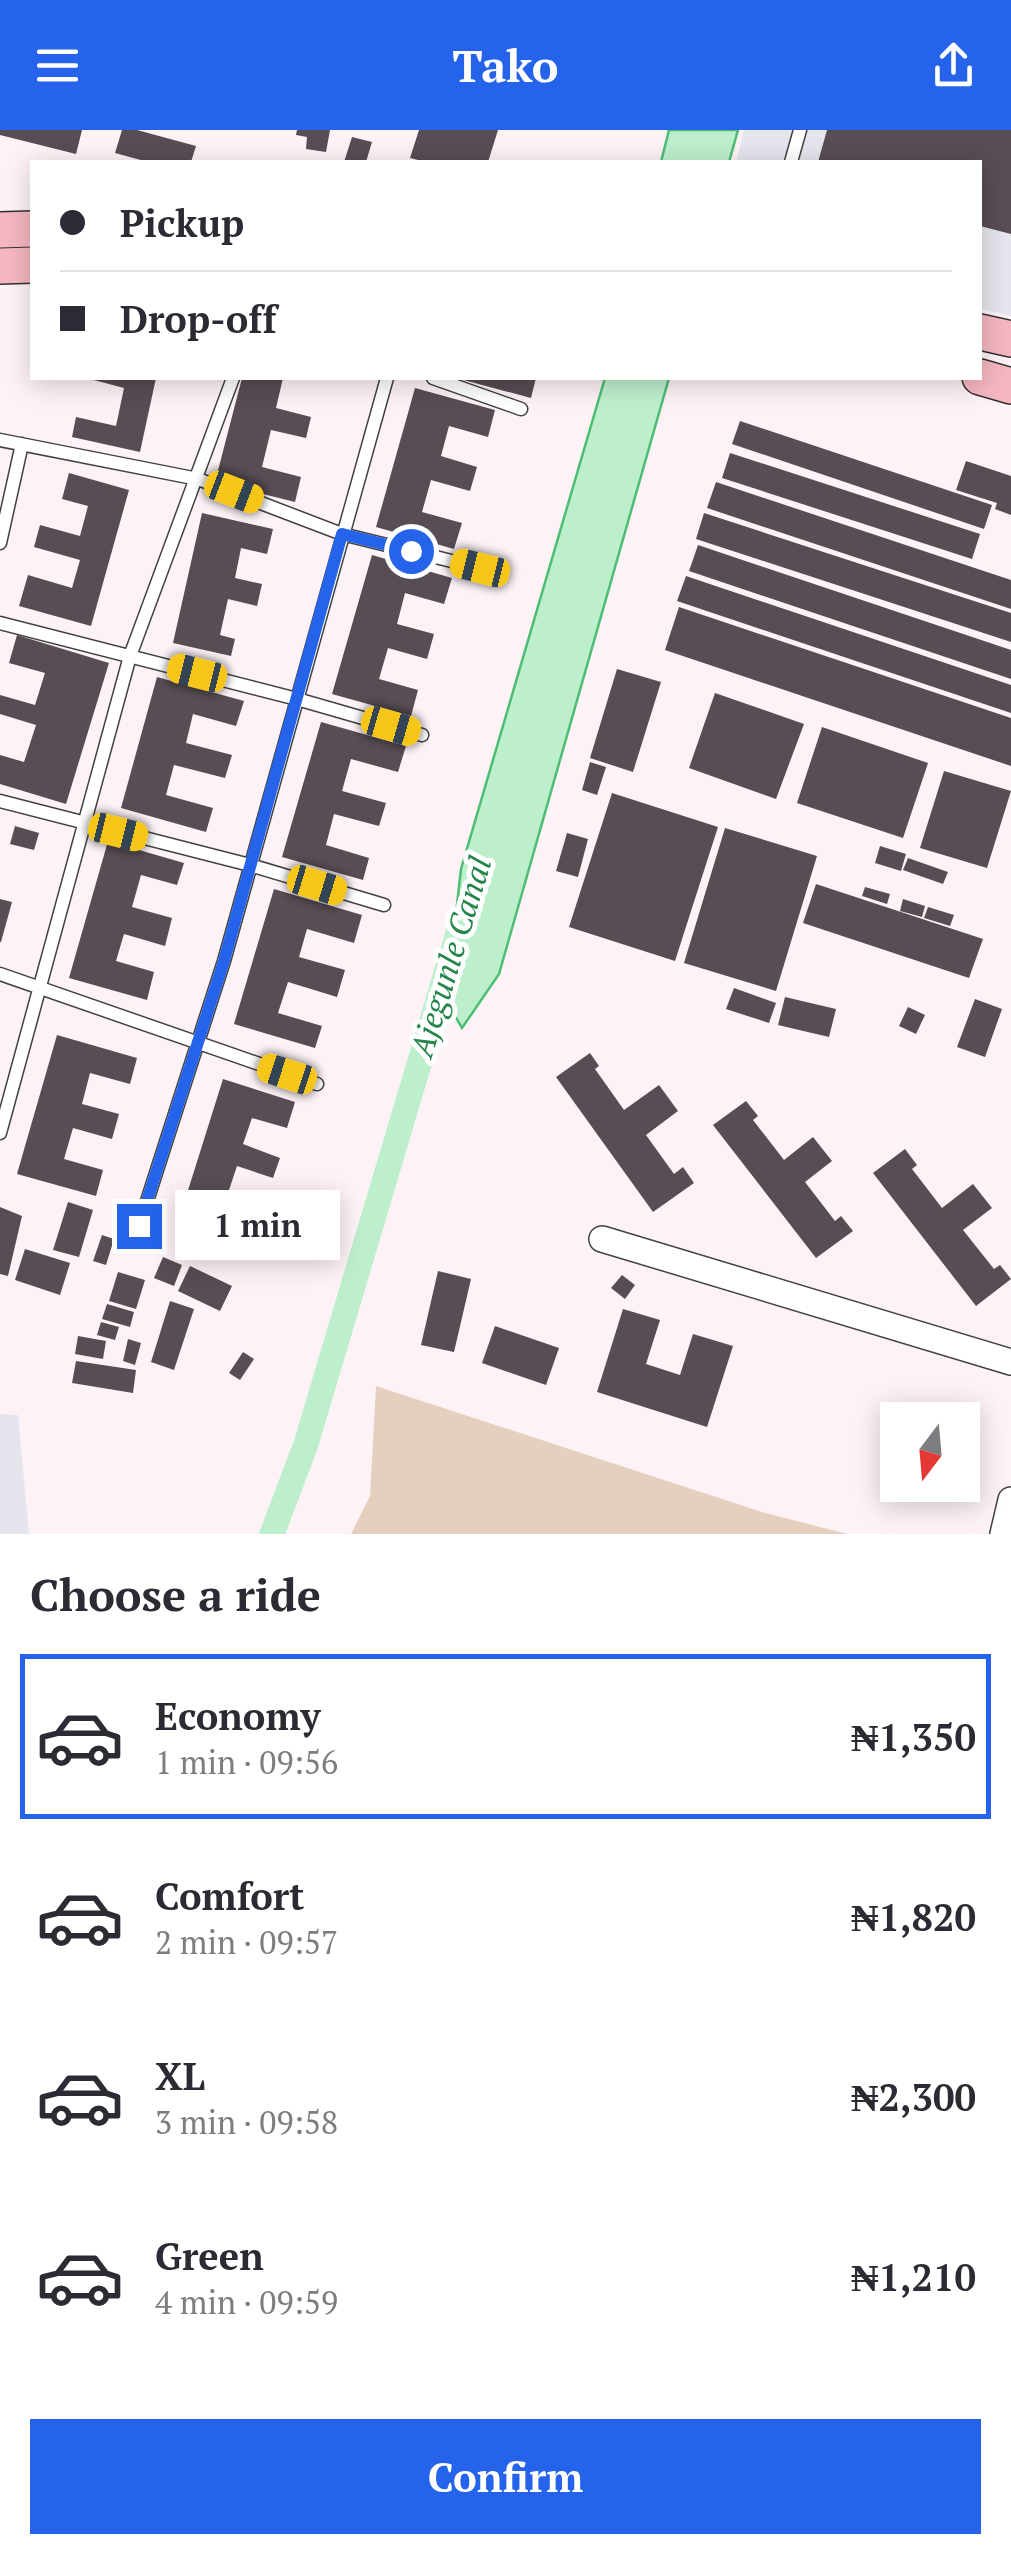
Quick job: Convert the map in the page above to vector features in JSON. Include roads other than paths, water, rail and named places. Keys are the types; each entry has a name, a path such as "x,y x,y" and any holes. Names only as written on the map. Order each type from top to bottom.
{"main road":[{"path":"0,230 30,229"},
{"path":"0,266 30,264"},
{"path":"982,332 1011,339"},
{"path":"982,379 1011,386"}],"street":[{"path":"602,1240 1011,1362"},
{"path":"1003,1534 1011,1500"}],"lane":[{"path":"792,160 800,130"},
{"path":"0,1132 130,656 232,380"},
{"path":"139,1226 198,1044 386,380"},
{"path":"439,380 521,409"},
{"path":"0,440 198,479 342,534 480,568"},
{"path":"0,542 22,444"},
{"path":"0,624 297,699 422,735"},
{"path":"0,801 250,865 384,905"},
{"path":"0,974 316,1084"}],"water":[{"path":"669,130 738,130 730,160 662,160"},
{"path":"604,380 668,380 499,974 462,1028 446,1001 461,869"}],"waterway":[{"name":"Ajegunle Canal","path":"272,1534 306,1444 461,923"}]}
